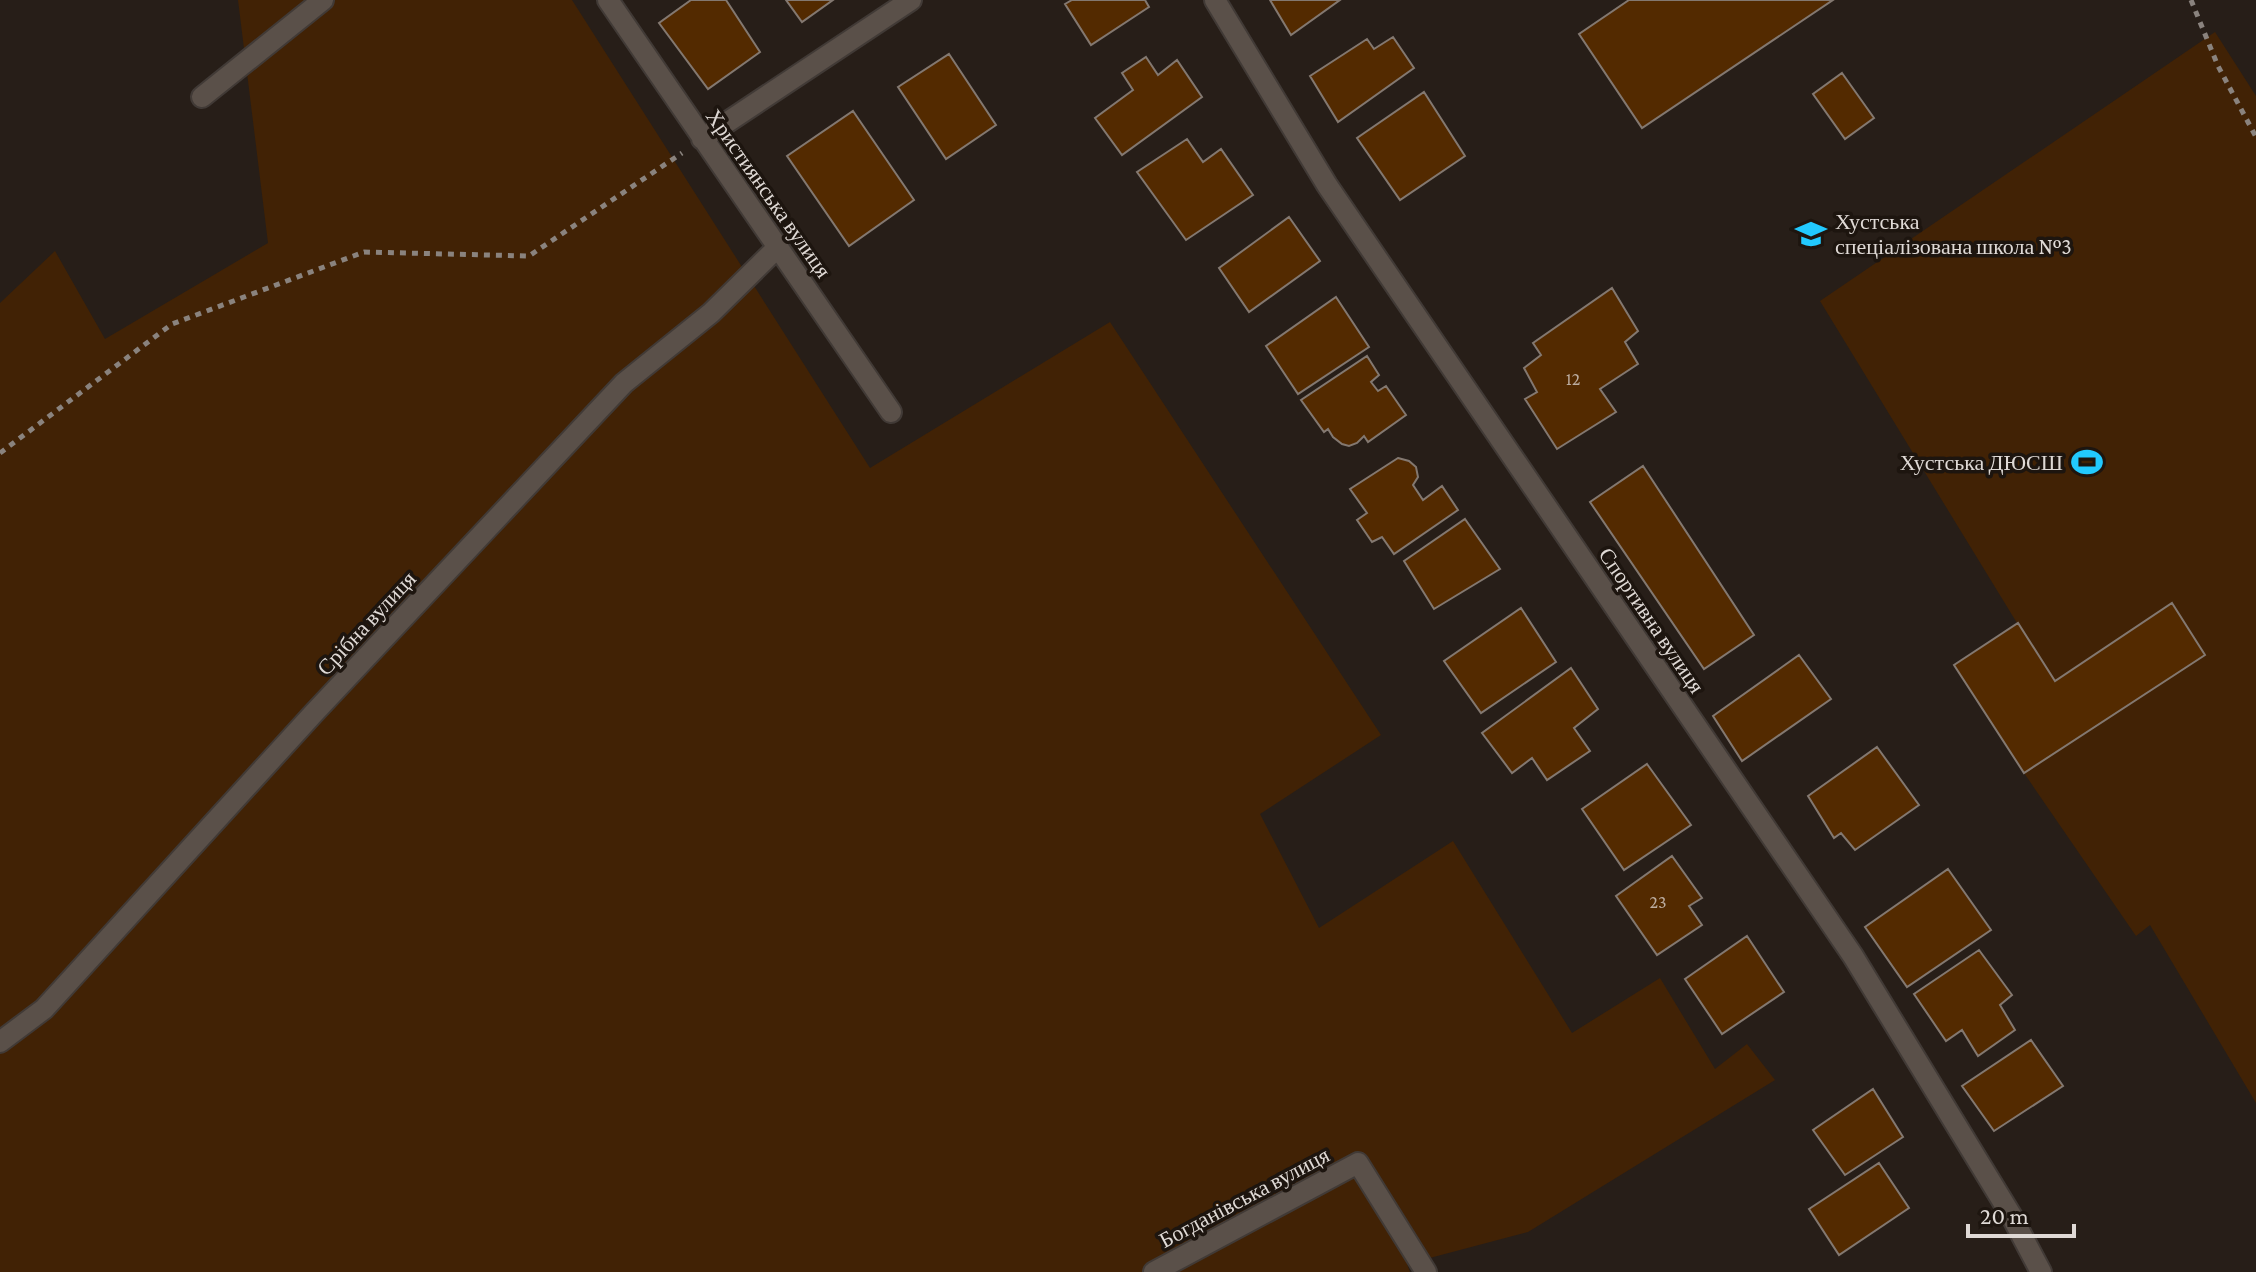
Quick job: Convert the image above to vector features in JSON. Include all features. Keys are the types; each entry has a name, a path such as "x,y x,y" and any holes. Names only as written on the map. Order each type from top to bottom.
{"street":[{"path":"202,97 323,0"},
{"name":"Християнська вулиця","path":"608,0 891,412"},
{"path":"702,139 911,0"},
{"name":"Спортивна вулиця","path":"1215,0 1327,185 1853,956 2011,1215 2041,1272"},
{"name":"Срібна вулиця","path":"0,1042 44,1009 313,714 624,383 711,313 777,248"},
{"name":"Богданівська вулиця","path":"1154,1272 1358,1163 1426,1272"}],"path":[{"path":"2191,0 2218,66 2256,137"},
{"path":"0,453 172,324 364,252 529,256 702,139"}],"shaded area":[{"path":"238,0 572,0 870,468 1110,322 1381,735 1260,814 1319,928 1453,841 1572,1033 1660,978 1715,1069 1747,1044 1775,1080 1528,1232 1407,1264 1410,1272 0,1272 0,303 55,251 105,339 268,243"},
{"name":"Хустська ДЮСШ","path":"2215,32 2256,96 2256,1103 2150,925 2136,936 1954,665 2017,623 1820,301"}],"building":[{"path":"691,0 726,0 760,52 708,89 659,23"},
{"path":"786,0 833,0 802,22"},
{"path":"1072,0 1145,0 1149,7 1091,45 1065,4"},
{"path":"1270,0 1340,0 1291,35"},
{"path":"1629,0 1833,0 1642,128 1579,34"},
{"path":"1393,37 1414,68 1338,122 1310,76 1367,39 1374,49"},
{"path":"949,54 996,125 946,159 898,87"},
{"path":"1146,57 1158,75 1177,60 1202,97 1122,155 1095,118 1133,90 1122,73"},
{"path":"1842,73 1874,118 1845,139 1813,94"},
{"path":"1424,92 1465,156 1400,200 1357,138"},
{"path":"853,111 914,200 849,246 787,156"},
{"path":"1187,139 1203,162 1221,149 1253,195 1186,240 1137,172"},
{"path":"1289,217 1320,261 1249,312 1219,268"},
{"path":"1612,288 1638,331 1625,342 1638,364 1600,389 1616,412 1557,449 1525,399 1537,392 1524,368 1541,355 1533,343"},
{"path":"1336,297 1369,347 1298,394 1266,346"},
{"path":"1367,356 1379,375 1371,382 1378,391 1386,386 1406,415 1368,442 1364,436 1349,446 1333,437 1328,429 1324,432 1301,400"},
{"path":"1398,458 1416,467 1418,477 1413,485 1423,500 1442,486 1458,510 1394,554 1382,537 1372,542 1357,520 1367,513 1350,489"},
{"path":"1643,466 1754,635 1704,669 1590,502"},
{"path":"1465,519 1500,569 1434,609 1404,561"},
{"path":"2172,603 2205,655 2024,773 1954,665 2018,623 2055,681"},
{"path":"1521,608 1556,662 1481,713 1444,661"},
{"path":"1799,655 1831,699 1742,761 1713,716"},
{"path":"1571,668 1598,709 1574,728 1590,751 1547,780 1532,758 1512,773 1482,733"},
{"path":"1877,747 1919,805 1855,850 1841,833 1834,838 1808,796"},
{"path":"1647,764 1691,825 1624,870 1582,809"},
{"path":"1672,856 1702,898 1689,906 1702,925 1657,955 1616,896"},
{"path":"1948,869 1991,930 1907,987 1865,927"},
{"path":"1747,936 1784,992 1722,1034 1685,979"},
{"path":"1979,950 2012,995 2000,1005 2015,1030 1978,1056 1962,1030 1946,1041 1914,994"},
{"path":"2031,1040 2063,1086 1994,1131 1962,1086"},
{"path":"1873,1089 1903,1137 1845,1175 1813,1130"},
{"path":"1879,1163 1909,1208 1839,1255 1809,1209"}],"place":[{"name":"Хустська спеціалізована школа №3","path":"1811,234"},
{"name":"Хустська ДЮСШ","path":"2087,462"}]}
